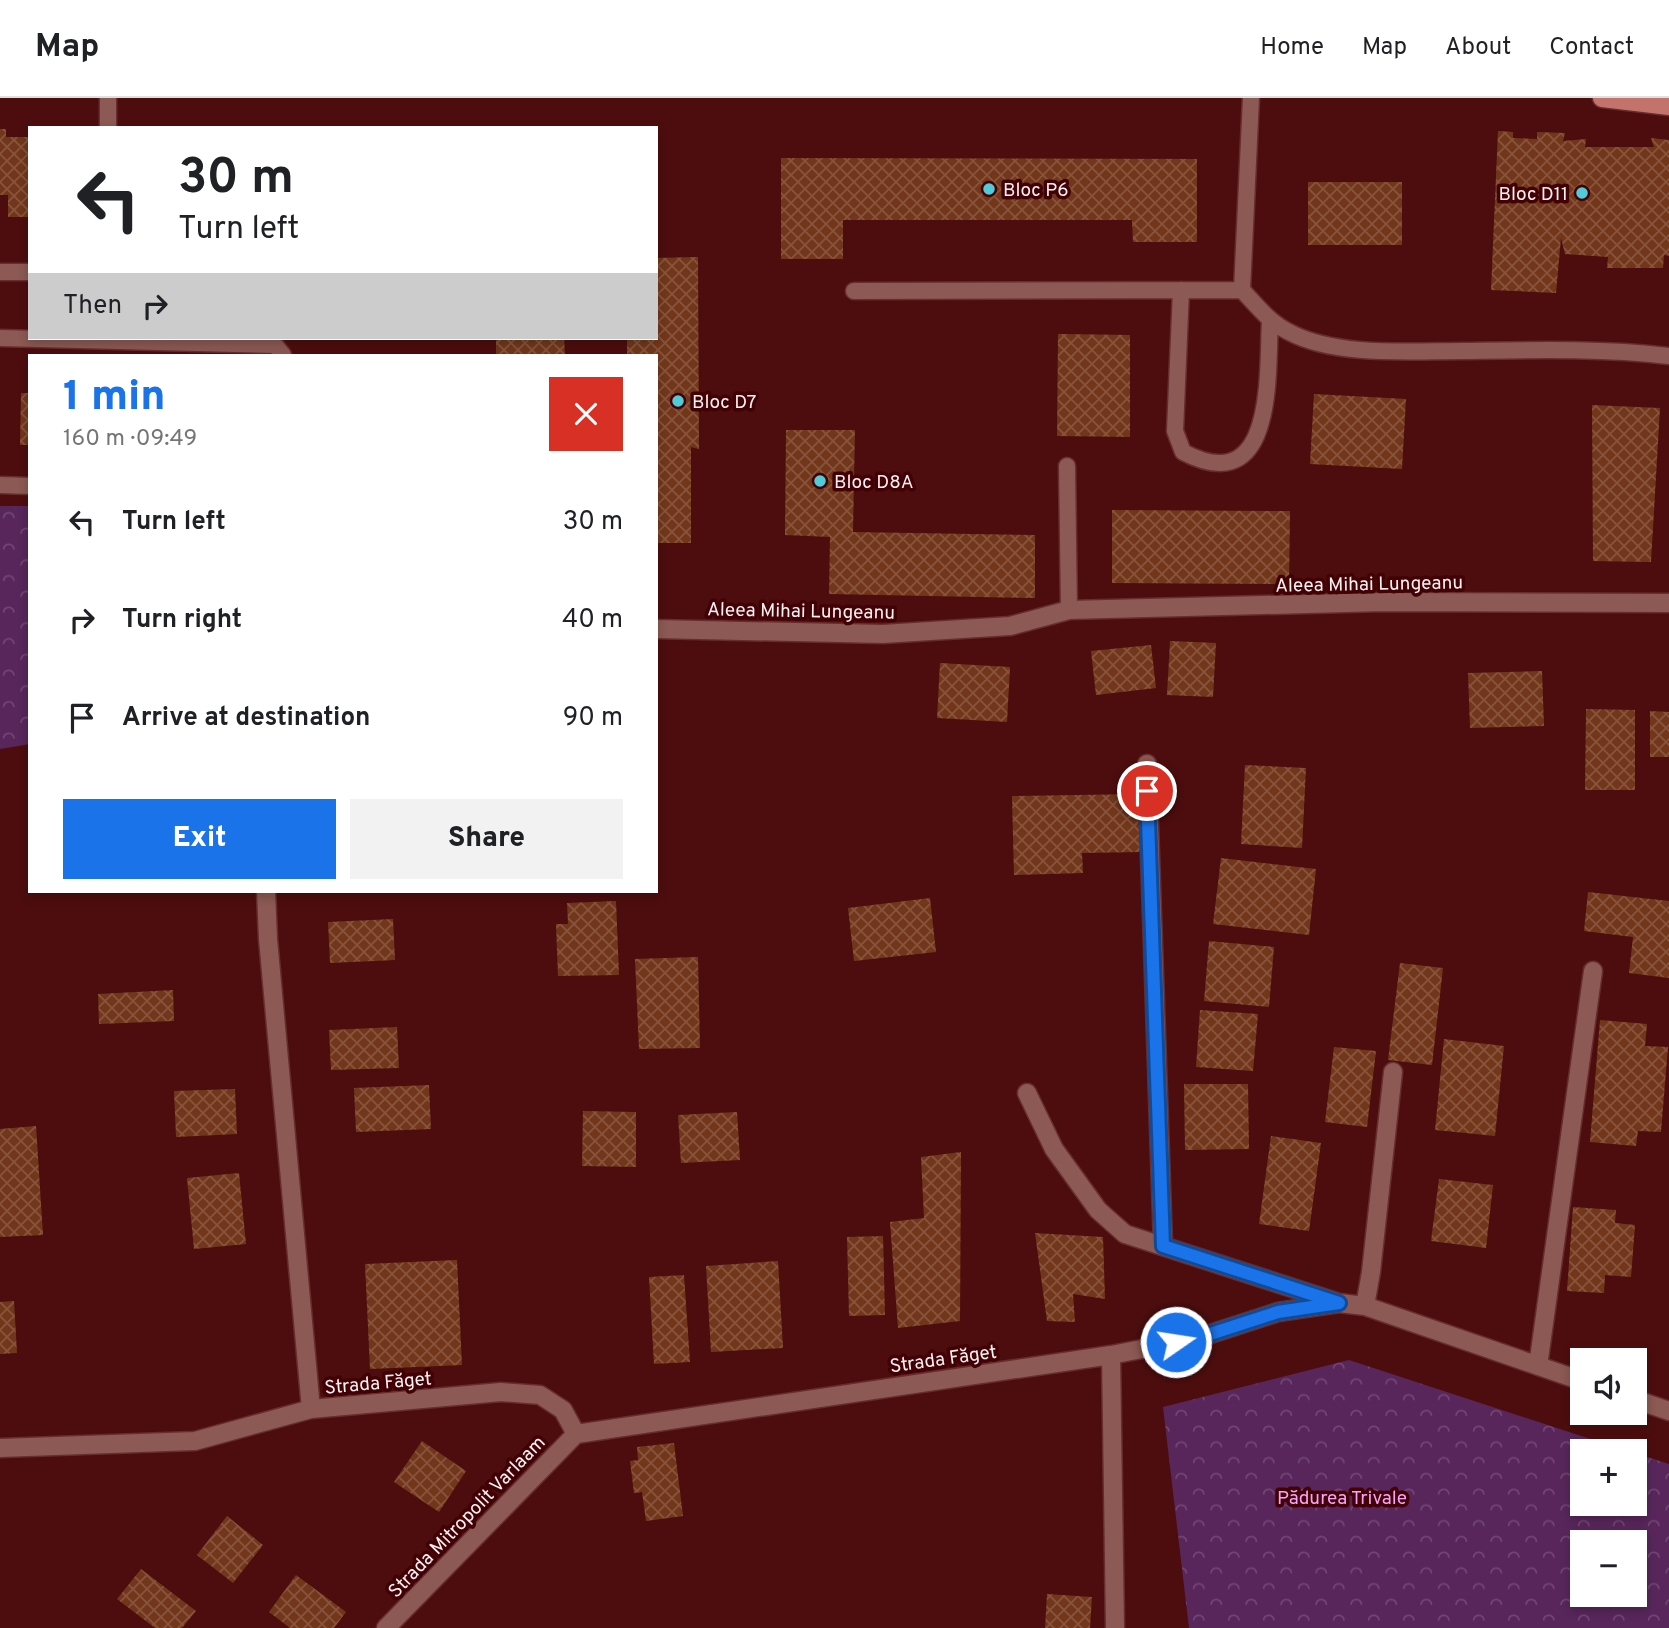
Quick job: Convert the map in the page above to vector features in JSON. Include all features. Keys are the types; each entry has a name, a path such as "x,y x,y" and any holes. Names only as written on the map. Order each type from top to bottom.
{"main road":[{"path":"1602,98 1669,106"}],"street":[{"name":"Aleea Mihai Lungeanu","path":"658,629 883,634 1010,626 1069,610 1384,602 1669,603"},
{"path":"1147,764 1163,1246"},
{"name":"Strada Făget","path":"266,893 311,1409"},
{"path":"1538,1366 1593,971"},
{"path":"1365,1306 1393,1072"},
{"path":"1027,1093 1054,1149 1098,1210 1125,1234 1339,1303"},
{"name":"Strada Făget","path":"0,1448 195,1441 311,1409 501,1392 540,1395 563,1410 576,1434 1111,1355 1198,1338 1278,1312 1339,1303 1365,1306 1570,1377"},
{"path":"1111,1355 1115,1628"},
{"path":"1647,1403 1669,1411"},
{"name":"Strada Mitropolit Varlaam","path":"386,1628 576,1434"}],"lane":[{"path":"108,98 108,126"},
{"path":"1251,98 1242,289 1270,320 1290,333 1313,341 1368,351 1615,350 1669,356"},
{"path":"0,272 28,272"},
{"path":"854,291 1242,289"},
{"path":"1181,290 1175,431 1183,452 1197,459 1224,462 1240,458 1254,443 1263,423 1270,320"},
{"path":"0,338 28,338"},
{"path":"132,340 275,345 282,354"},
{"path":"1067,466 1069,610"},
{"path":"0,485 28,486"}],"green space":[{"path":"0,506 28,506 28,744 0,749"},
{"name":"Pădurea Trivale","path":"1349,1360 1590,1439 1570,1439 1570,1516 1647,1516 1647,1457 1669,1464 1669,1628 1189,1628 1163,1407"}],"building":[{"path":"0,129 6,129 6,137 28,137 28,217 8,217 8,195 0,195"},
{"name":"Bloc D11","path":"1498,131 1513,132 1513,138 1537,139 1537,132 1565,133 1563,141 1586,139 1585,147 1654,147 1651,138 1669,140 1669,256 1664,255 1663,268 1607,268 1608,257 1565,254 1561,238 1556,293 1491,290"},
{"name":"Bloc P6","path":"781,158 1197,159 1197,242 1133,242 1132,220 843,220 843,259 781,259"},
{"path":"1308,182 1402,182 1402,245 1308,245"},
{"name":"Bloc D7","path":"698,257 699,449 691,447 691,543 658,543 658,354 627,354 627,340 658,340 658,258"},
{"path":"1058,334 1130,335 1130,437 1057,436"},
{"path":"496,340 564,340 565,354 496,354"},
{"path":"21,393 28,393 28,445 20,445"},
{"path":"1314,394 1406,399 1402,469 1310,464"},
{"path":"1592,405 1660,408 1651,562 1593,561"},
{"name":"Bloc D8A","path":"786,430 855,430 853,532 1035,535 1035,598 829,594 830,537 785,535"},
{"path":"1112,510 1290,511 1289,584 1112,583"},
{"path":"1170,641 1216,643 1213,697 1167,695"},
{"path":"1151,645 1156,688 1096,695 1091,651"},
{"path":"940,663 1010,667 1007,722 937,718"},
{"path":"1542,671 1544,726 1470,728 1468,673"},
{"path":"1586,709 1635,710 1635,790 1585,790"},
{"path":"1650,711 1669,712 1669,757 1650,757"},
{"path":"1245,765 1306,768 1302,848 1241,844"},
{"path":"1139,794 1141,852 1082,853 1083,873 1014,875 1012,796"},
{"path":"1221,858 1316,869 1309,935 1213,924"},
{"path":"1588,892 1669,901 1669,978 1629,973 1633,937 1584,931"},
{"path":"930,898 936,952 854,961 848,908"},
{"path":"616,901 619,975 558,976 556,924 568,924 567,903"},
{"path":"393,919 395,960 330,963 328,922"},
{"path":"1209,941 1274,947 1269,1007 1204,1001"},
{"path":"698,957 700,1048 639,1049 635,959"},
{"path":"1400,963 1443,968 1432,1065 1388,1060"},
{"path":"173,990 174,1021 99,1024 98,994"},
{"path":"1200,1010 1258,1014 1253,1071 1196,1067"},
{"path":"1600,1020 1647,1024 1645,1046 1668,1047 1661,1132 1638,1131 1636,1146 1590,1142"},
{"path":"397,1027 399,1068 331,1070 329,1030"},
{"path":"1444,1039 1504,1046 1495,1136 1435,1130"},
{"path":"1334,1047 1376,1051 1367,1127 1325,1122"},
{"path":"1184,1084 1248,1084 1249,1149 1185,1150"},
{"path":"429,1085 431,1129 356,1132 354,1088"},
{"path":"235,1089 237,1134 176,1137 174,1091"},
{"path":"583,1111 636,1112 636,1167 582,1166"},
{"path":"737,1112 740,1160 681,1163 678,1115"},
{"path":"36,1126 43,1235 0,1237 0,1129"},
{"path":"1271,1136 1321,1143 1309,1231 1259,1224"},
{"path":"961,1152 960,1321 898,1328 890,1222 924,1218 921,1157"},
{"path":"239,1173 246,1244 194,1249 187,1178"},
{"path":"1439,1179 1493,1185 1486,1248 1431,1241"},
{"path":"1573,1207 1616,1210 1615,1223 1635,1225 1631,1277 1605,1275 1604,1293 1567,1291"},
{"path":"1035,1233 1103,1237 1105,1299 1073,1294 1075,1322 1047,1321"},
{"path":"883,1236 885,1315 849,1316 847,1237"},
{"path":"457,1260 462,1365 370,1369 365,1264"},
{"path":"778,1261 783,1348 711,1352 706,1266"},
{"path":"684,1275 690,1362 654,1364 649,1277"},
{"path":"14,1301 17,1353 0,1354 0,1302"},
{"path":"422,1441 466,1471 439,1512 394,1482"},
{"path":"674,1443 683,1516 646,1521 642,1492 634,1493 630,1461 638,1460 637,1447"},
{"path":"227,1516 263,1545 233,1583 197,1555"},
{"path":"141,1569 196,1611 182,1628 155,1628 117,1599"},
{"path":"296,1575 346,1612 334,1628 290,1628 269,1612"},
{"path":"1047,1594 1092,1597 1090,1628 1045,1628"}],"place":[{"name":"Bloc P6","path":"989,189"},
{"name":"Bloc D11","path":"1582,193"},
{"name":"Bloc D7","path":"678,401"},
{"name":"Bloc D8A","path":"820,481"}],"route":[{"path":"1147,791 1163,1246 1339,1303 1278,1312 1198,1338 1176,1342"}]}
